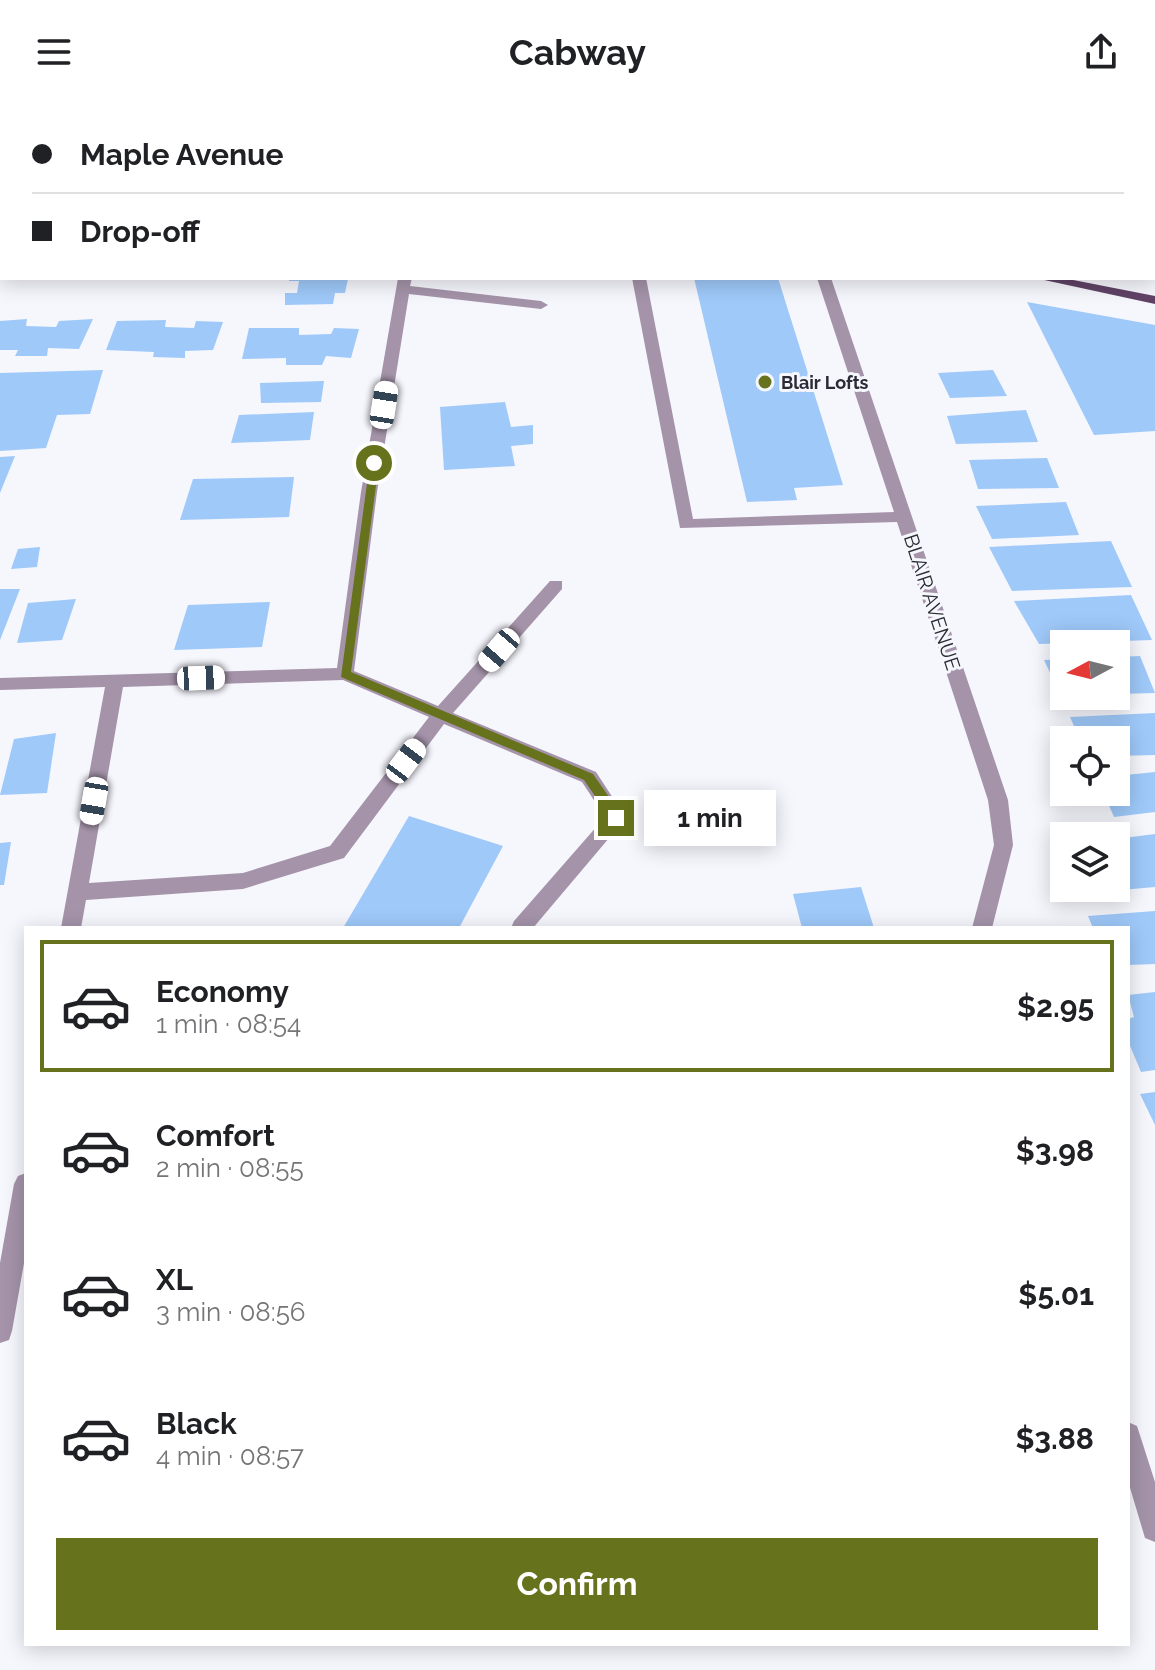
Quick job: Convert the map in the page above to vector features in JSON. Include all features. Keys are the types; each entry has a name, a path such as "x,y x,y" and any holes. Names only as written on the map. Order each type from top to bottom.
{"main road":[{"path":"1052,280 1155,300"}],"street":[{"path":"639,280 686,524 904,517"},
{"name":"BLAIR AVENUE","path":"825,280 998,800 1004,833 1001,857 983,904 982,926"},
{"path":"345,674 369,492 404,284 541,305"},
{"path":"78,892 243,881 337,852 441,715 556,585"},
{"path":"0,684 345,674 589,777 616,818 522,926"},
{"path":"71,926 115,680"},
{"path":"0,1331 24,1195"},
{"path":"1130,1442 1155,1528"}],"building":[{"path":"348,280 345,293 335,293 333,304 285,305 285,293 297,293 299,281 289,281"},
{"name":"Blair Lofts","path":"694,280 779,280 843,485 794,488 797,500 747,502"},
{"path":"1027,302 1155,325 1155,431 1094,435"},
{"path":"27,319 26,326 56,327 59,321 93,319 79,349 48,348 47,356 15,356 18,350 0,350 0,321"},
{"path":"166,320 165,327 194,328 196,321 223,322 213,350 185,351 185,358 153,357 154,352 106,350 117,321"},
{"path":"249,328 299,328 299,335 331,334 334,328 359,329 351,358 326,356 322,365 286,365 286,358 242,359"},
{"path":"103,370 90,414 57,415 46,448 0,451 0,373"},
{"path":"993,370 1007,396 950,398 938,373"},
{"path":"324,381 321,402 261,403 260,383"},
{"path":"505,402 511,427 533,425 533,444 511,446 515,466 444,470 440,407"},
{"path":"1026,410 1038,442 956,444 947,416"},
{"path":"314,412 310,440 231,443 239,415"},
{"path":"15,456 0,493 0,457"},
{"path":"1047,458 1059,488 978,489 969,460"},
{"path":"294,477 289,517 180,520 193,479"},
{"path":"1066,502 1079,535 992,539 976,506"},
{"path":"1111,541 1132,587 1012,591 989,547"},
{"path":"40,547 37,567 11,569 18,549"},
{"path":"0,589 20,589 0,640"},
{"path":"1131,595 1152,640 1130,641 1130,630 1050,630 1050,644 1039,644 1014,601"},
{"path":"76,599 62,640 17,643 28,603"},
{"path":"270,602 262,647 174,650 188,605"},
{"path":"1130,656 1140,656 1155,693 1130,694"},
{"path":"1155,713 1155,755 1130,756 1130,726 1074,726 1070,717"},
{"path":"56,733 47,793 0,795 14,739"},
{"path":"1155,772 1155,812 1114,817 1109,806 1130,806 1130,775"},
{"path":"409,816 503,846 460,926 344,926"},
{"path":"1155,834 1155,887 1130,889 1130,837"},
{"path":"11,842 4,885 0,885 0,843"},
{"path":"861,887 873,926 801,926 793,894"},
{"path":"1155,911 1155,964 1130,965 1130,926 1092,926 1088,916"},
{"path":"1155,992 1155,1070 1141,1072 1130,1046 1130,1018 1134,1017 1130,995"},
{"path":"1155,1092 1155,1125 1140,1094"}],"place":[{"name":"Blair Lofts","path":"765,382"}],"route":[{"path":"374,463 345,674 589,777 616,818"}]}
